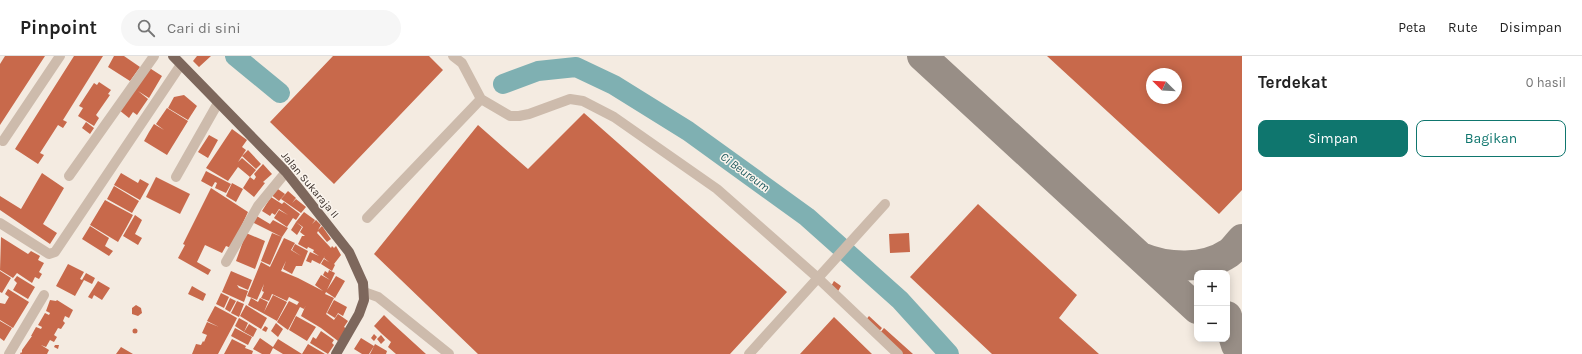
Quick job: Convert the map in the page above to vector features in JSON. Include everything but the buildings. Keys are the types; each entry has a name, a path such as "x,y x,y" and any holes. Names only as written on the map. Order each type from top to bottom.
{"main road":[{"name":"Jalan Sukaraja II","path":"173,56 180,66 286,172 349,252 362,283 364,292"},
{"path":"336,354 362,307 364,292"}],"street":[{"path":"2,141 60,56"},
{"path":"69,176 154,56"},
{"path":"453,56 462,63 480,99 510,116 529,114 570,99 583,101 614,117 717,189 818,278 898,354"},
{"path":"0,223 49,254 54,252 180,66"},
{"path":"367,218 480,99"},
{"path":"176,177 218,103"},
{"path":"226,262 258,206 286,172"},
{"path":"749,354 885,204"},
{"path":"364,292 378,297 449,354"},
{"path":"9,354 44,295"}],"waterway":[{"name":"Ci Beureum","path":"235,56 280,93"},
{"name":"Ci Beureum","path":"503,84 538,71 576,67 614,85 688,131 807,217 900,300 949,354"}],"taxiway":[{"path":"922,56 1194,306"},
{"path":"1141,257 1151,261 1174,265 1197,265 1219,259 1233,250 1242,239"},
{"path":"1230,326 1236,345"}]}
